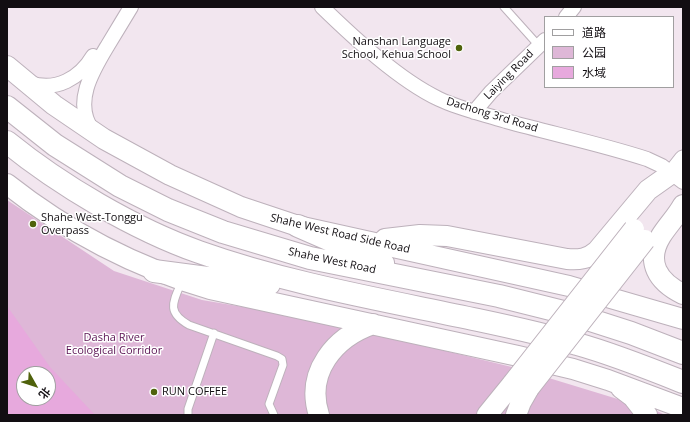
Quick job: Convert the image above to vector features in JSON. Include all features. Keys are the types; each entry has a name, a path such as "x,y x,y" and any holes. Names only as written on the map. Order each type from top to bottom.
{"main road":[{"name":"Shahe West Road Side Road","path":"7,66 54,105 94,133 142,161 241,207 298,226 368,240 568,286 683,319"},
{"name":"Shahe West Road","path":"7,107 55,145 120,186 168,210 223,232 310,258 421,280 575,315 631,333 683,353"},
{"path":"7,142 63,182 134,224 197,252 256,270 328,288 490,323 577,344 649,368 683,382"},
{"path":"487,415 521,386 639,235 660,196 679,171"},
{"path":"368,240 420,235 447,236 567,259 581,260 597,251 648,190 679,171"},
{"path":"7,184 61,223 107,249 154,271 182,281 210,289 573,369 608,380 683,408"},
{"path":"639,235 683,196"},
{"path":"683,205 661,237 655,250 654,257 656,270 659,276 669,286 683,294"},
{"path":"298,226 421,280"},
{"path":"154,271 215,279 328,288"},
{"path":"319,415 315,402 315,388 319,372 326,359 336,346 349,336 374,324"},
{"path":"631,333 683,343"},
{"path":"608,380 633,397 647,415"},
{"path":"516,415 522,402 521,386"}],"street":[{"path":"23,80 35,85 48,87 61,84 77,75 90,61 122,7"},
{"path":"94,133 87,122 85,115 84,101 87,84 96,65 131,7"},
{"name":"Dachong 3rd Road","path":"322,7 363,45 407,79 438,99 474,112 641,157 679,171"},
{"path":"567,16 574,7"},
{"name":"Laiying Road","path":"474,112 491,92 542,42"}],"lane":[{"path":"504,7 542,42"},
{"path":"182,281 173,301 173,311 179,319 190,325 282,359 283,364 269,404 274,415"},
{"path":"188,415 188,409 214,333"}],"green space":[{"name":"Dasha River Ecological Corridor","path":"7,200 114,271 202,300 314,319 516,368 657,411 665,415 7,415"}],"water":[{"path":"7,306 49,366 16,366 16,406 56,406 56,373 95,415 7,415"}],"place":[{"name":"Nanshan Language School, Kehua School","path":"459,48"},
{"name":"Shahe West-Tonggu Overpass","path":"33,224"},
{"name":"RUN COFFEE","path":"154,392"}]}
